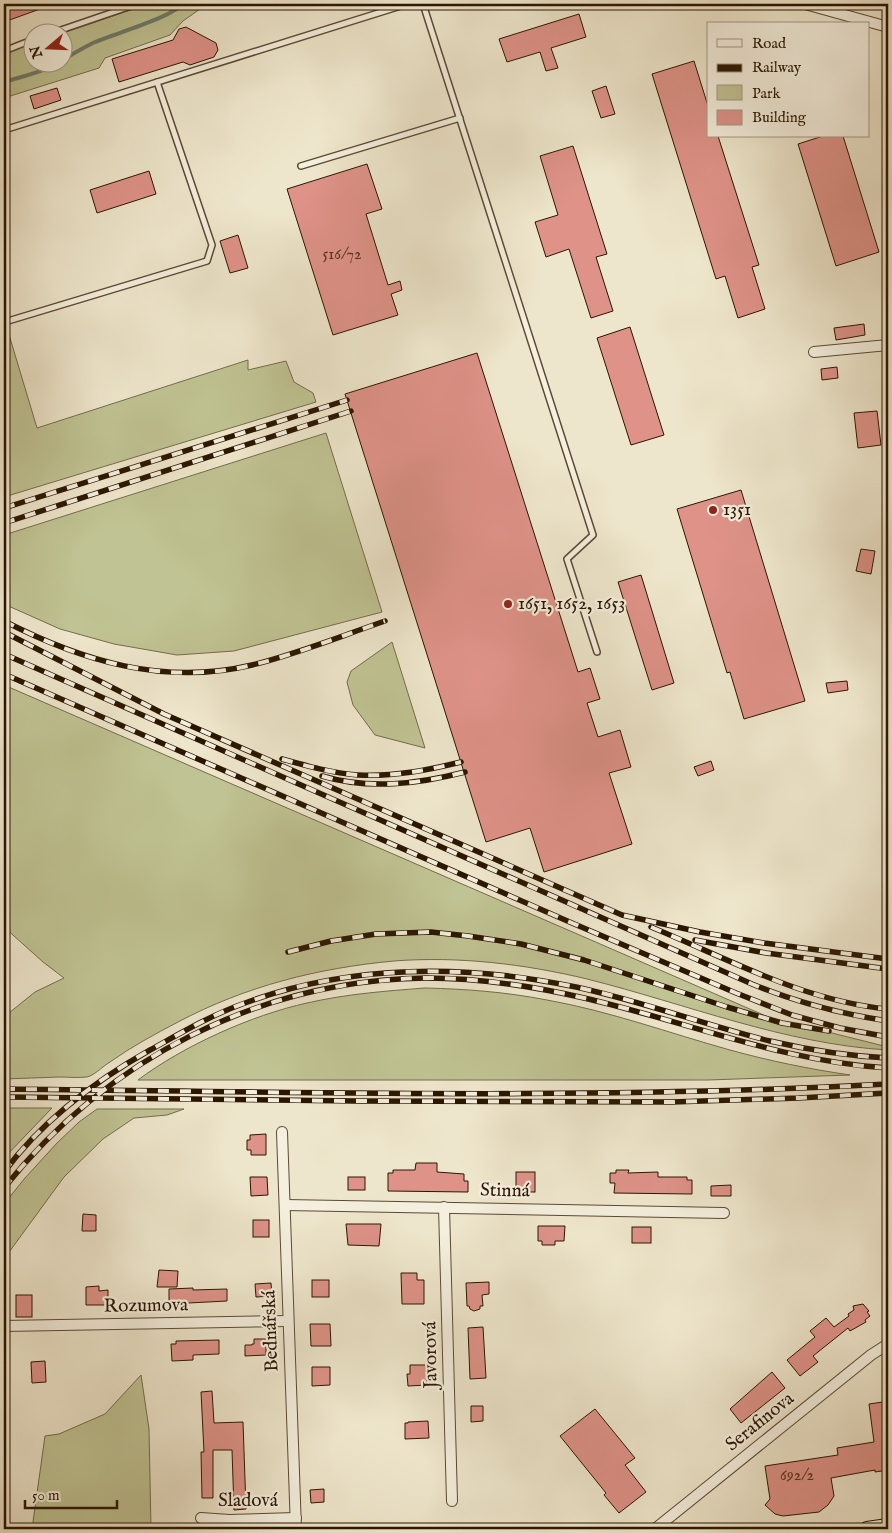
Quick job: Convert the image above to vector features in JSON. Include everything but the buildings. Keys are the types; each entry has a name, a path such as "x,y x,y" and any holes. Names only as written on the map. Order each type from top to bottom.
{"main road":[{"path":"867,1529 888,1526"}],"street":[{"path":"805,4 888,27"},
{"path":"814,352 888,345"},
{"name":"Bednářská","path":"282,1132 296,1524"},
{"name":"Stinná","path":"286,1205 724,1214"},
{"name":"Javorová","path":"444,1207 452,1502"},
{"name":"Rozumova","path":"4,1326 288,1321"},
{"name":"Serafinova","path":"655,1529 871,1355 888,1344"},
{"name":"Sladová","path":"201,1518 296,1524"}],"lane":[{"path":"72,26 137,4"},
{"path":"4,130 407,4"},
{"path":"423,4 593,535 567,559 597,652"},
{"path":"4,51 22,44"},
{"path":"4,315 8,321 207,261 212,245 157,82"},
{"path":"300,166 460,118"}],"green space":[{"path":"148,4 207,4 183,21 170,35 105,58 99,68 4,98 4,52 22,46 22,72 72,72 72,30"},
{"path":"4,318 37,428 248,360 248,370 286,361 294,382 313,393 316,402 4,497"},
{"path":"326,433 382,612 234,651 177,655 114,644 60,629 4,604 4,535"},
{"path":"392,642 425,748 375,735 353,705 347,682 351,671"},
{"path":"4,685 782,1023 820,1030 888,1047 888,1050 811,1040 736,1022 587,979 540,969 491,962 418,960 338,968 283,981 230,998 178,1022 135,1046 87,1077 4,1079 4,1017 35,992 64,978 4,927"},
{"path":"425,988 471,990 532,997 616,1016 745,1054 850,1075 708,1080 138,1080 156,1067 197,1044 264,1015 336,997"},
{"path":"4,1108 52,1108 4,1158"},
{"path":"97,1109 184,1109 167,1115 134,1118 103,1139 64,1177 4,1259 4,1204 57,1143 79,1122"},
{"path":"141,1375 149,1429 151,1529 32,1529 45,1436 59,1434 105,1414"}],"waterway":[{"path":"72,55 93,43 166,15 182,4"},
{"path":"4,82 39,72"}],"tram line":[{"path":"875,4 888,7"}],"railway":[{"path":"4,508 347,400"},
{"path":"4,523 351,411"},
{"path":"4,621 63,648 94,658 124,666 155,671 187,673 219,671 269,661 385,621"},
{"path":"4,632 164,714 622,915 700,932 764,943 888,959"},
{"path":"4,654 752,984 819,1007 888,1021"},
{"path":"4,674 736,993 792,1015 840,1028 888,1037"},
{"path":"282,759 310,767 358,775 410,772 461,762"},
{"path":"322,776 358,783 393,784 429,780 465,772"},
{"path":"651,927 796,988 826,997 888,1009"},
{"path":"288,952 331,941 376,934 431,932 468,936 521,944 584,960 782,1023 829,1031"},
{"path":"695,940 766,953 888,969"},
{"path":"4,1172 19,1153 52,1119 90,1089 129,1062 185,1031 232,1008 285,990 367,975 451,972 535,979 600,993 770,1041 829,1052 888,1058"},
{"path":"4,1188 45,1142 90,1101 139,1065 191,1035 247,1011 305,994 364,982 446,978 525,986 622,1007 734,1039 810,1058 888,1068"},
{"path":"4,1089 446,1094 667,1092 888,1084"},
{"path":"4,1097 672,1102 888,1093"}],"place":[{"name":"1351","path":"713,510"},
{"name":"1651, 1652, 1653","path":"508,604"}]}
